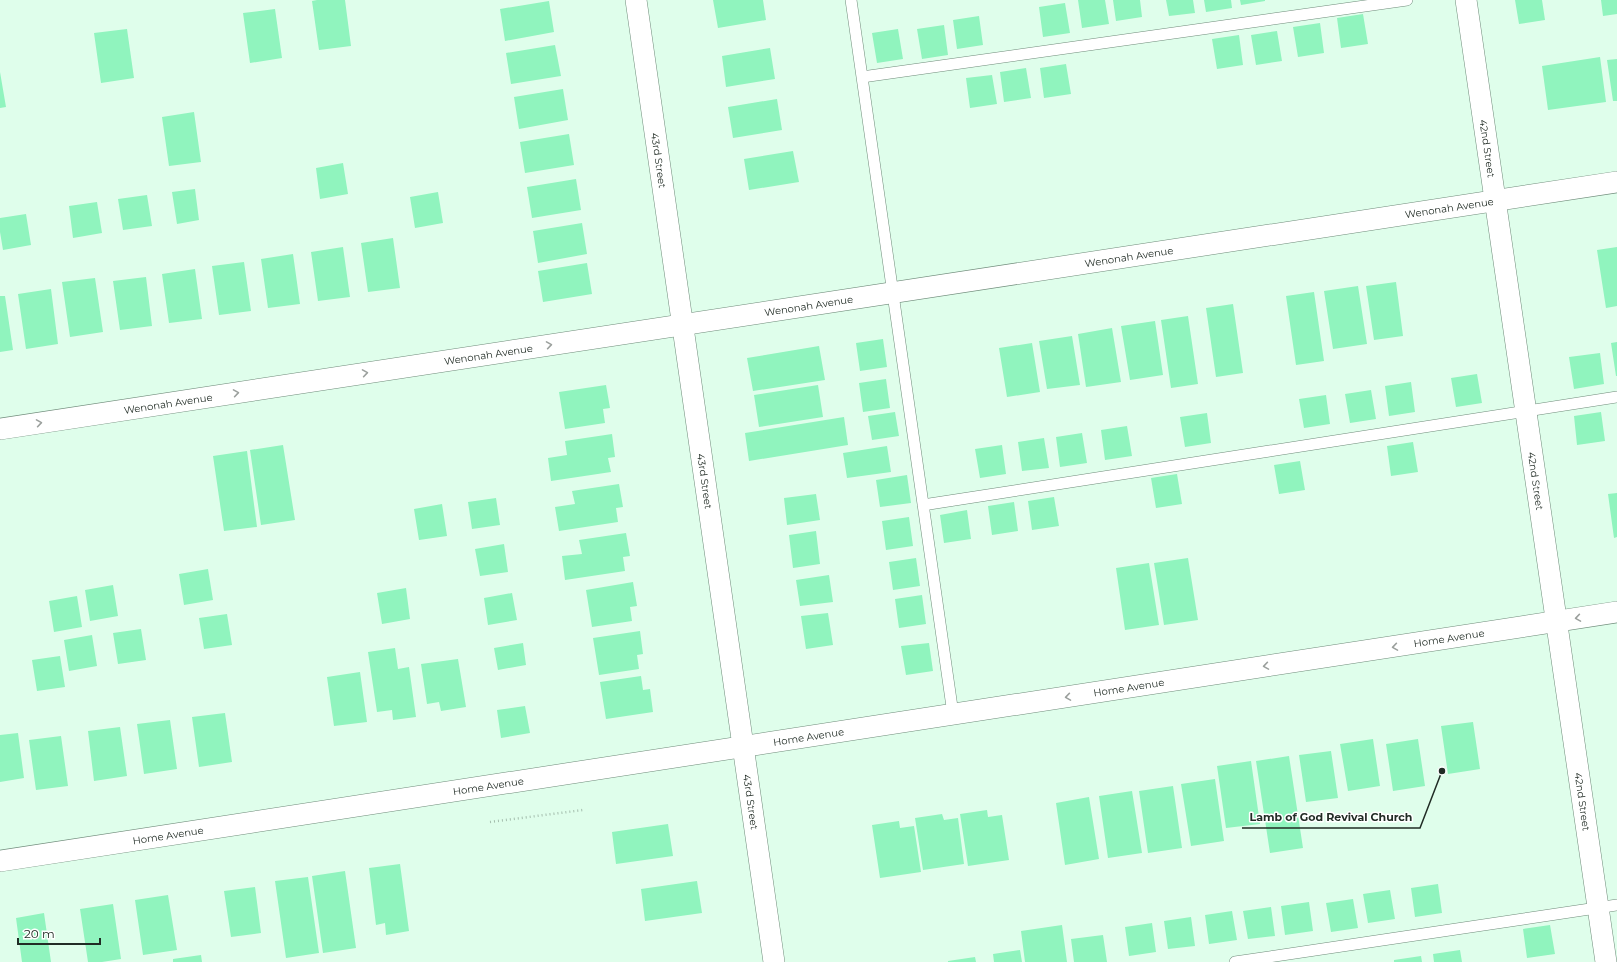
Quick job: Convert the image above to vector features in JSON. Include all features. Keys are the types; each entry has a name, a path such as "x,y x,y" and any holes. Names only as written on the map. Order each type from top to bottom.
{"street":[{"name":"43rd Street","path":"636,0 774,962"},
{"name":"42nd Street","path":"1466,0 1556,622 1608,906 1606,962"},
{"name":"Wenonah Avenue","path":"0,429 1617,182"},
{"name":"Home Avenue","path":"0,861 1617,612"}],"lane":[{"path":"851,0 952,714"},
{"path":"862,78 1408,0"},
{"path":"923,505 1617,397"},
{"path":"1234,962 1608,906"}],"path":[{"path":"490,822 583,810"}],"building":[{"path":"345,0 351,46 319,50 312,1"},
{"path":"713,0 763,0 766,20 718,28"},
{"path":"1078,0 1105,0 1109,24 1082,28"},
{"path":"1113,0 1140,0 1142,17 1116,21"},
{"path":"1166,0 1193,0 1195,13 1169,16"},
{"path":"1204,0 1231,0 1232,8 1206,12"},
{"path":"1240,0 1265,0 1265,1 1241,5"},
{"path":"1515,0 1542,0 1545,20 1519,24"},
{"path":"1601,0 1617,0 1617,14 1603,16"},
{"path":"549,1 554,32 505,41 500,9"},
{"path":"1065,3 1070,33 1043,37 1039,7"},
{"path":"275,9 282,58 250,63 243,13"},
{"path":"1363,14 1368,44 1341,48 1337,18"},
{"path":"979,16 983,45 957,49 953,20"},
{"path":"1320,23 1324,53 1298,57 1293,27"},
{"path":"944,25 948,55 922,59 917,29"},
{"path":"127,29 134,78 101,83 94,33"},
{"path":"898,29 903,59 877,63 872,33"},
{"path":"1277,31 1282,61 1256,65 1251,35"},
{"path":"1239,35 1243,65 1217,69 1212,39"},
{"path":"555,45 561,76 511,84 506,53"},
{"path":"770,48 775,79 726,87 722,56"},
{"path":"1600,57 1606,102 1548,110 1542,66"},
{"path":"1617,59 1617,101 1613,101 1607,60"},
{"path":"1066,64 1071,94 1044,98 1040,68"},
{"path":"1026,68 1031,98 1004,102 1000,72"},
{"path":"0,72 6,107 0,108"},
{"path":"992,75 997,104 970,108 966,78"},
{"path":"563,89 568,120 519,129 514,97"},
{"path":"777,99 782,130 733,138 728,107"},
{"path":"194,112 201,162 169,166 162,117"},
{"path":"569,134 574,165 525,173 520,142"},
{"path":"793,151 799,182 749,190 744,159"},
{"path":"343,163 348,194 320,199 316,168"},
{"path":"576,179 581,210 532,218 527,187"},
{"path":"195,189 199,220 177,224 172,192"},
{"path":"438,192 443,223 415,228 410,197"},
{"path":"147,195 152,226 123,230 118,199"},
{"path":"97,202 102,233 73,238 69,206"},
{"path":"26,214 31,245 3,250 0,232 0,218"},
{"path":"582,223 587,254 538,263 533,231"},
{"path":"393,238 400,288 368,292 361,243"},
{"path":"343,247 350,297 318,301 311,252"},
{"path":"1617,247 1617,306 1606,308 1597,250"},
{"path":"293,254 300,304 268,308 261,259"},
{"path":"244,262 251,311 219,315 212,266"},
{"path":"587,263 592,294 543,302 538,271"},
{"path":"195,269 202,319 169,323 162,274"},
{"path":"146,277 152,326 120,330 113,281"},
{"path":"95,278 103,332 70,337 62,282"},
{"path":"1396,282 1403,336 1374,340 1366,286"},
{"path":"1358,286 1367,344 1333,349 1324,291"},
{"path":"51,289 58,344 26,349 18,294"},
{"path":"1314,292 1324,361 1296,365 1286,296"},
{"path":"0,296 5,296 13,350 0,352"},
{"path":"1233,304 1243,373 1216,377 1206,308"},
{"path":"1188,316 1198,384 1171,388 1161,320"},
{"path":"1155,321 1163,375 1130,380 1121,326"},
{"path":"1112,328 1121,382 1086,387 1078,334"},
{"path":"1072,336 1080,385 1047,389 1039,341"},
{"path":"883,339 887,367 860,371 856,343"},
{"path":"1617,342 1617,376 1616,376 1611,343"},
{"path":"1032,343 1040,392 1007,397 999,348"},
{"path":"819,346 825,380 753,391 747,358"},
{"path":"1600,353 1604,384 1574,389 1569,357"},
{"path":"1477,374 1482,403 1456,407 1451,378"},
{"path":"886,379 890,408 863,412 859,383"},
{"path":"1411,382 1415,412 1389,416 1385,386"},
{"path":"606,385 610,408 603,409 605,423 565,429 559,392"},
{"path":"818,385 823,417 759,427 754,395"},
{"path":"1371,390 1376,419 1350,423 1345,394"},
{"path":"1326,395 1330,424 1304,428 1299,399"},
{"path":"895,412 899,436 872,440 868,416"},
{"path":"1601,412 1605,441 1577,445 1574,416"},
{"path":"1207,413 1211,443 1185,447 1180,417"},
{"path":"844,417 848,445 749,461 745,433"},
{"path":"1127,426 1132,456 1105,460 1101,430"},
{"path":"1082,433 1087,463 1060,467 1056,437"},
{"path":"612,434 615,457 608,458 611,472 551,481 548,458 567,455 565,441"},
{"path":"1044,438 1049,468 1022,471 1018,442"},
{"path":"1413,442 1418,472 1391,476 1387,446"},
{"path":"283,445 295,520 261,525 250,450"},
{"path":"1002,445 1006,474 980,478 975,449"},
{"path":"887,446 891,472 847,478 843,453"},
{"path":"247,451 257,527 224,531 213,456"},
{"path":"1300,461 1305,490 1279,494 1274,465"},
{"path":"1177,474 1182,504 1156,508 1151,478"},
{"path":"907,475 911,503 880,507 876,480"},
{"path":"619,484 623,507 616,508 618,522 559,531 555,507 575,504 572,491"},
{"path":"1617,493 1617,537 1614,538 1608,494"},
{"path":"816,494 820,520 787,525 784,498"},
{"path":"1054,497 1059,526 1032,530 1028,501"},
{"path":"496,498 500,525 472,529 468,502"},
{"path":"1014,502 1018,531 992,535 988,506"},
{"path":"442,504 447,536 419,540 414,509"},
{"path":"967,510 971,539 944,543 940,515"},
{"path":"909,517 913,546 886,550 882,521"},
{"path":"816,531 820,564 793,568 789,535"},
{"path":"626,533 630,556 623,557 625,571 565,580 562,556 582,554 579,540"},
{"path":"504,544 508,572 480,576 475,549"},
{"path":"916,558 920,586 893,590 889,562"},
{"path":"1188,558 1198,620 1164,625 1154,563"},
{"path":"1149,563 1159,625 1125,630 1116,568"},
{"path":"208,569 213,600 184,605 179,574"},
{"path":"829,575 833,602 800,606 796,580"},
{"path":"633,582 637,606 630,607 632,621 592,627 586,590"},
{"path":"113,585 118,616 90,621 85,590"},
{"path":"406,588 410,619 382,624 377,593"},
{"path":"512,593 517,620 488,625 484,598"},
{"path":"922,595 926,624 899,628 895,599"},
{"path":"77,596 82,627 54,632 49,601"},
{"path":"828,613 833,645 806,649 801,616"},
{"path":"227,614 232,645 204,649 199,618"},
{"path":"141,629 146,660 118,664 113,633"},
{"path":"640,631 643,654 637,655 639,669 599,675 593,638"},
{"path":"92,635 97,666 69,671 64,640"},
{"path":"523,643 526,665 498,670 494,648"},
{"path":"929,643 933,671 906,675 901,646"},
{"path":"395,648 398,669 409,667 416,717 393,720 392,710 377,712 368,652"},
{"path":"60,656 65,687 37,691 32,660"},
{"path":"458,659 466,707 441,711 439,702 427,704 421,664"},
{"path":"360,672 367,722 334,726 327,677"},
{"path":"641,676 643,690 650,689 653,712 606,719 600,682"},
{"path":"525,706 530,733 501,738 497,710"},
{"path":"225,713 232,762 199,767 192,717"},
{"path":"170,720 177,769 144,774 137,724"},
{"path":"1473,722 1480,769 1448,774 1441,726"},
{"path":"120,727 127,776 94,781 88,731"},
{"path":"18,733 24,778 0,782 0,735"},
{"path":"61,736 68,786 36,790 29,740"},
{"path":"1373,739 1380,786 1348,791 1340,744"},
{"path":"1418,739 1425,786 1393,791 1386,744"},
{"path":"1331,751 1338,798 1306,802 1299,755"},
{"path":"1289,756 1303,848 1270,853 1256,761"},
{"path":"1251,761 1260,824 1226,828 1217,766"},
{"path":"1215,779 1224,841 1191,846 1181,784"},
{"path":"1173,786 1182,848 1148,853 1139,791"},
{"path":"1132,791 1142,853 1108,858 1099,796"},
{"path":"1089,797 1099,859 1065,865 1056,803"},
{"path":"987,810 988,817 1002,815 1009,860 968,866 960,814"},
{"path":"942,814 944,820 958,818 964,864 923,870 915,818"},
{"path":"899,821 900,828 914,826 921,872 880,878 872,825"},
{"path":"668,824 673,856 616,864 612,832"},
{"path":"400,864 409,931 386,935 385,923 376,925 369,868"},
{"path":"345,871 356,948 323,953 312,876"},
{"path":"308,877 319,953 286,958 275,881"},
{"path":"697,881 702,913 645,921 641,889"},
{"path":"1438,884 1442,913 1415,917 1411,888"},
{"path":"255,887 261,933 231,937 224,891"},
{"path":"1390,890 1395,919 1368,923 1363,894"},
{"path":"168,895 177,950 143,955 135,900"},
{"path":"1353,899 1358,928 1331,932 1326,903"},
{"path":"1309,902 1313,931 1285,935 1281,906"},
{"path":"113,904 121,959 102,962 88,962 80,909"},
{"path":"1271,907 1275,936 1248,939 1243,911"},
{"path":"1232,911 1237,940 1209,944 1205,915"},
{"path":"44,913 51,962 22,962 16,918"},
{"path":"1191,917 1195,946 1168,949 1164,921"},
{"path":"1152,923 1156,952 1129,956 1125,927"},
{"path":"1062,925 1067,962 1025,962 1021,931"},
{"path":"1550,925 1555,954 1527,958 1523,929"},
{"path":"1103,935 1107,962 1074,962 1071,939"},
{"path":"1020,950 1022,962 994,962 993,954"},
{"path":"1460,950 1462,962 1434,962 1433,954"},
{"path":"201,955 202,962 173,962 173,959"},
{"path":"1421,956 1422,962 1394,962 1394,960"},
{"path":"975,957 976,962 948,962 948,961"}],"place":[{"name":"Lamb of God Revival Church","path":"1442,771"}]}
